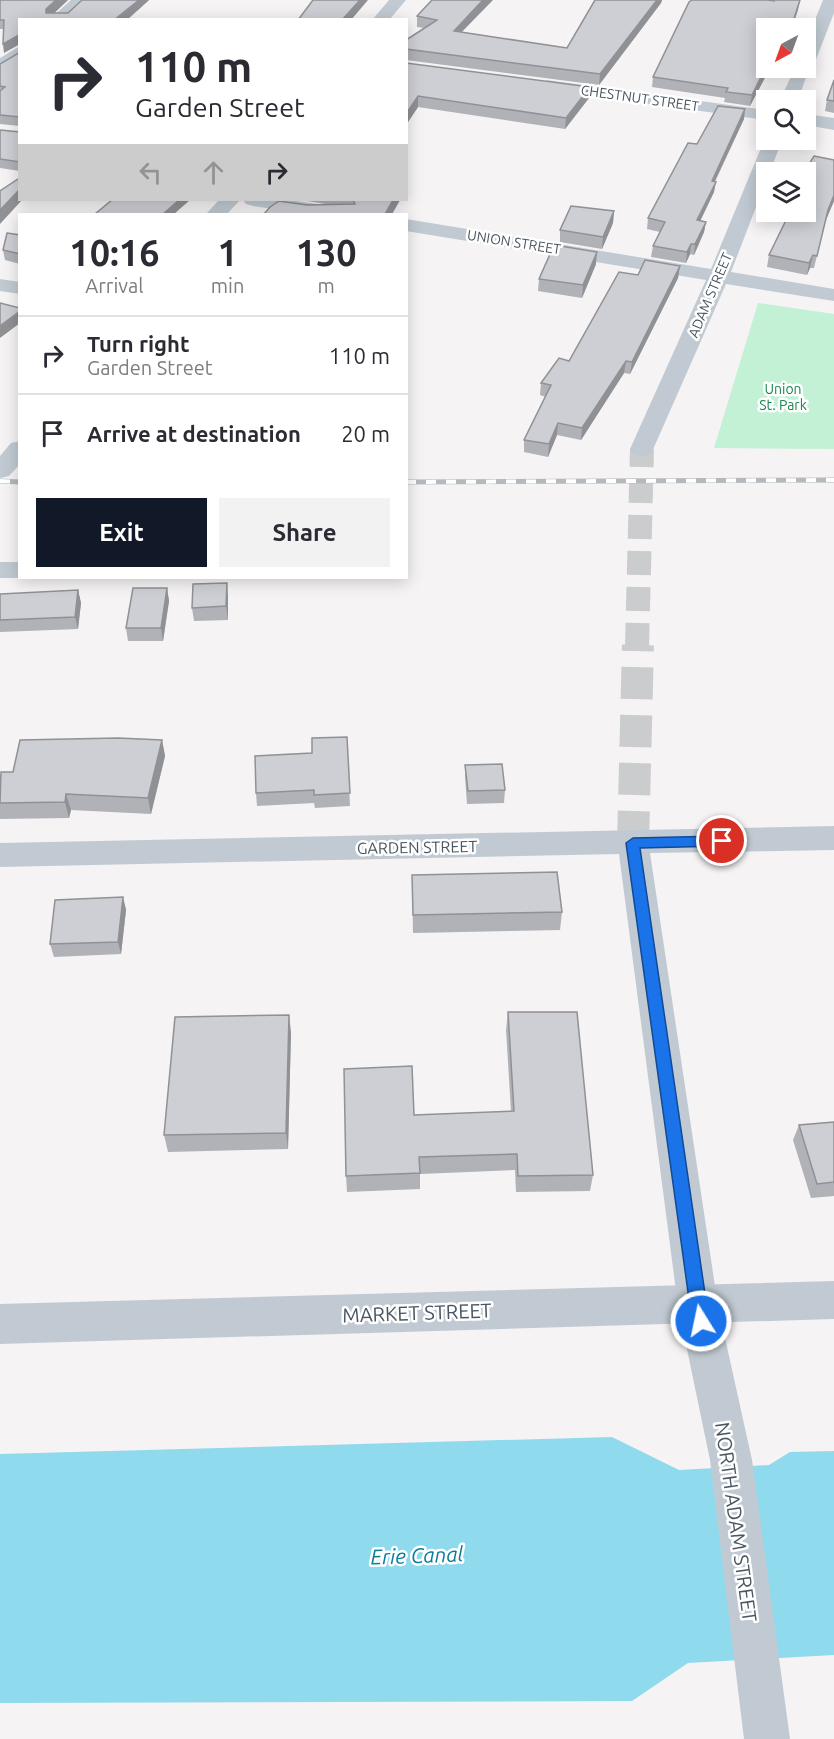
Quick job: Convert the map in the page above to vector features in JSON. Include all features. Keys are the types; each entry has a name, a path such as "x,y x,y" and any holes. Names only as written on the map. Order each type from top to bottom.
{"street":[{"path":"59,18 81,0"},
{"path":"383,18 398,0"},
{"path":"816,37 831,0"},
{"path":"0,67 18,53"},
{"name":"CHESTNUT STREET","path":"524,82 756,114"},
{"path":"816,121 834,124"},
{"name":"ADAM STREET","path":"642,449 719,276 769,150"},
{"path":"217,213 229,201"},
{"path":"260,201 338,213"},
{"name":"UNION STREET","path":"408,225 834,295"},
{"path":"0,285 18,288"},
{"path":"0,471 18,450"},
{"path":"0,570 18,570"},
{"name":"GARDEN STREET","path":"0,855 834,838"},
{"path":"633,843 698,1305"},
{"name":"MARKET STREET","path":"0,1324 834,1300"},
{"name":"NORTH ADAM STREET","path":"698,1305 731,1460 764,1720"}],"green space":[{"name":"Union St. Park","path":"758,303 834,314 834,449 714,448"}],"water":[{"name":"Erie Canal","path":"612,1437 679,1470 769,1465 790,1452 834,1451 834,1655 688,1663 632,1701 0,1703 0,1454"}],"building":[{"path":"0,0 56,0 46,9 46,13 68,13 82,0 139,0 116,18 18,18 18,36 3,44 4,20 0,20"},
{"path":"313,0 360,0 344,18 300,18"},
{"path":"432,0 483,0 454,31 567,48 595,0 657,0 600,74 408,49 408,39 437,20 417,16"},
{"path":"692,0 800,0 794,18 756,18 756,78 760,78 752,95 726,92 728,88 653,77"},
{"path":"18,53 18,117 0,115 0,91 5,87 0,86 0,64"},
{"path":"408,63 590,87 566,118 418,96 408,111"},
{"path":"834,80 834,101 827,100"},
{"path":"718,106 745,109 712,181 716,182 697,220 706,222 695,244 691,244 687,252 653,246 665,222 648,218 688,143 697,144"},
{"path":"0,130 18,132 18,162 0,159"},
{"path":"814,156 834,160 834,195 817,256 813,255 809,263 769,255 785,222 816,222 816,162 810,162"},
{"path":"18,179 18,191 0,210 0,191"},
{"path":"111,201 178,201 164,213 96,213"},
{"path":"279,201 307,205 355,204 354,201 392,201 386,213 265,213"},
{"path":"571,206 614,211 603,237 560,230"},
{"path":"7,233 18,235 18,254 3,250"},
{"path":"554,245 597,252 583,285 539,279"},
{"path":"645,260 680,266 632,362 626,361 582,428 558,423 549,444 524,440 551,385 541,383 559,358 569,361 619,272 638,275"},
{"path":"0,303 18,308 18,312 0,326"},
{"path":"227,583 226,606 192,608 193,584"},
{"path":"133,588 167,588 161,628 126,628"},
{"path":"78,590 75,617 0,620 0,594"},
{"path":"347,737 350,793 314,795 314,790 256,793 255,756 312,753 312,738"},
{"path":"118,738 162,740 148,798 66,794 65,802 0,803 1,772 13,772 20,740"},
{"path":"502,764 505,790 468,791 465,765"},
{"path":"557,872 562,912 413,915 412,875"},
{"path":"123,897 118,942 50,944 55,900"},
{"path":"508,1012 577,1012 593,1175 518,1176 517,1154 419,1157 420,1173 346,1176 344,1069 412,1066 414,1115 514,1111"},
{"path":"289,1015 286,1133 164,1135 175,1017"},
{"path":"834,1122 834,1182 817,1184 799,1125"}],"tunnel":[{"path":"637,647 642,449"},
{"path":"633,843 638,645"}],"railway":[{"path":"408,482 834,480"},
{"path":"0,481 18,482"}],"route":[{"path":"701,1321 633,843 722,841"}]}
